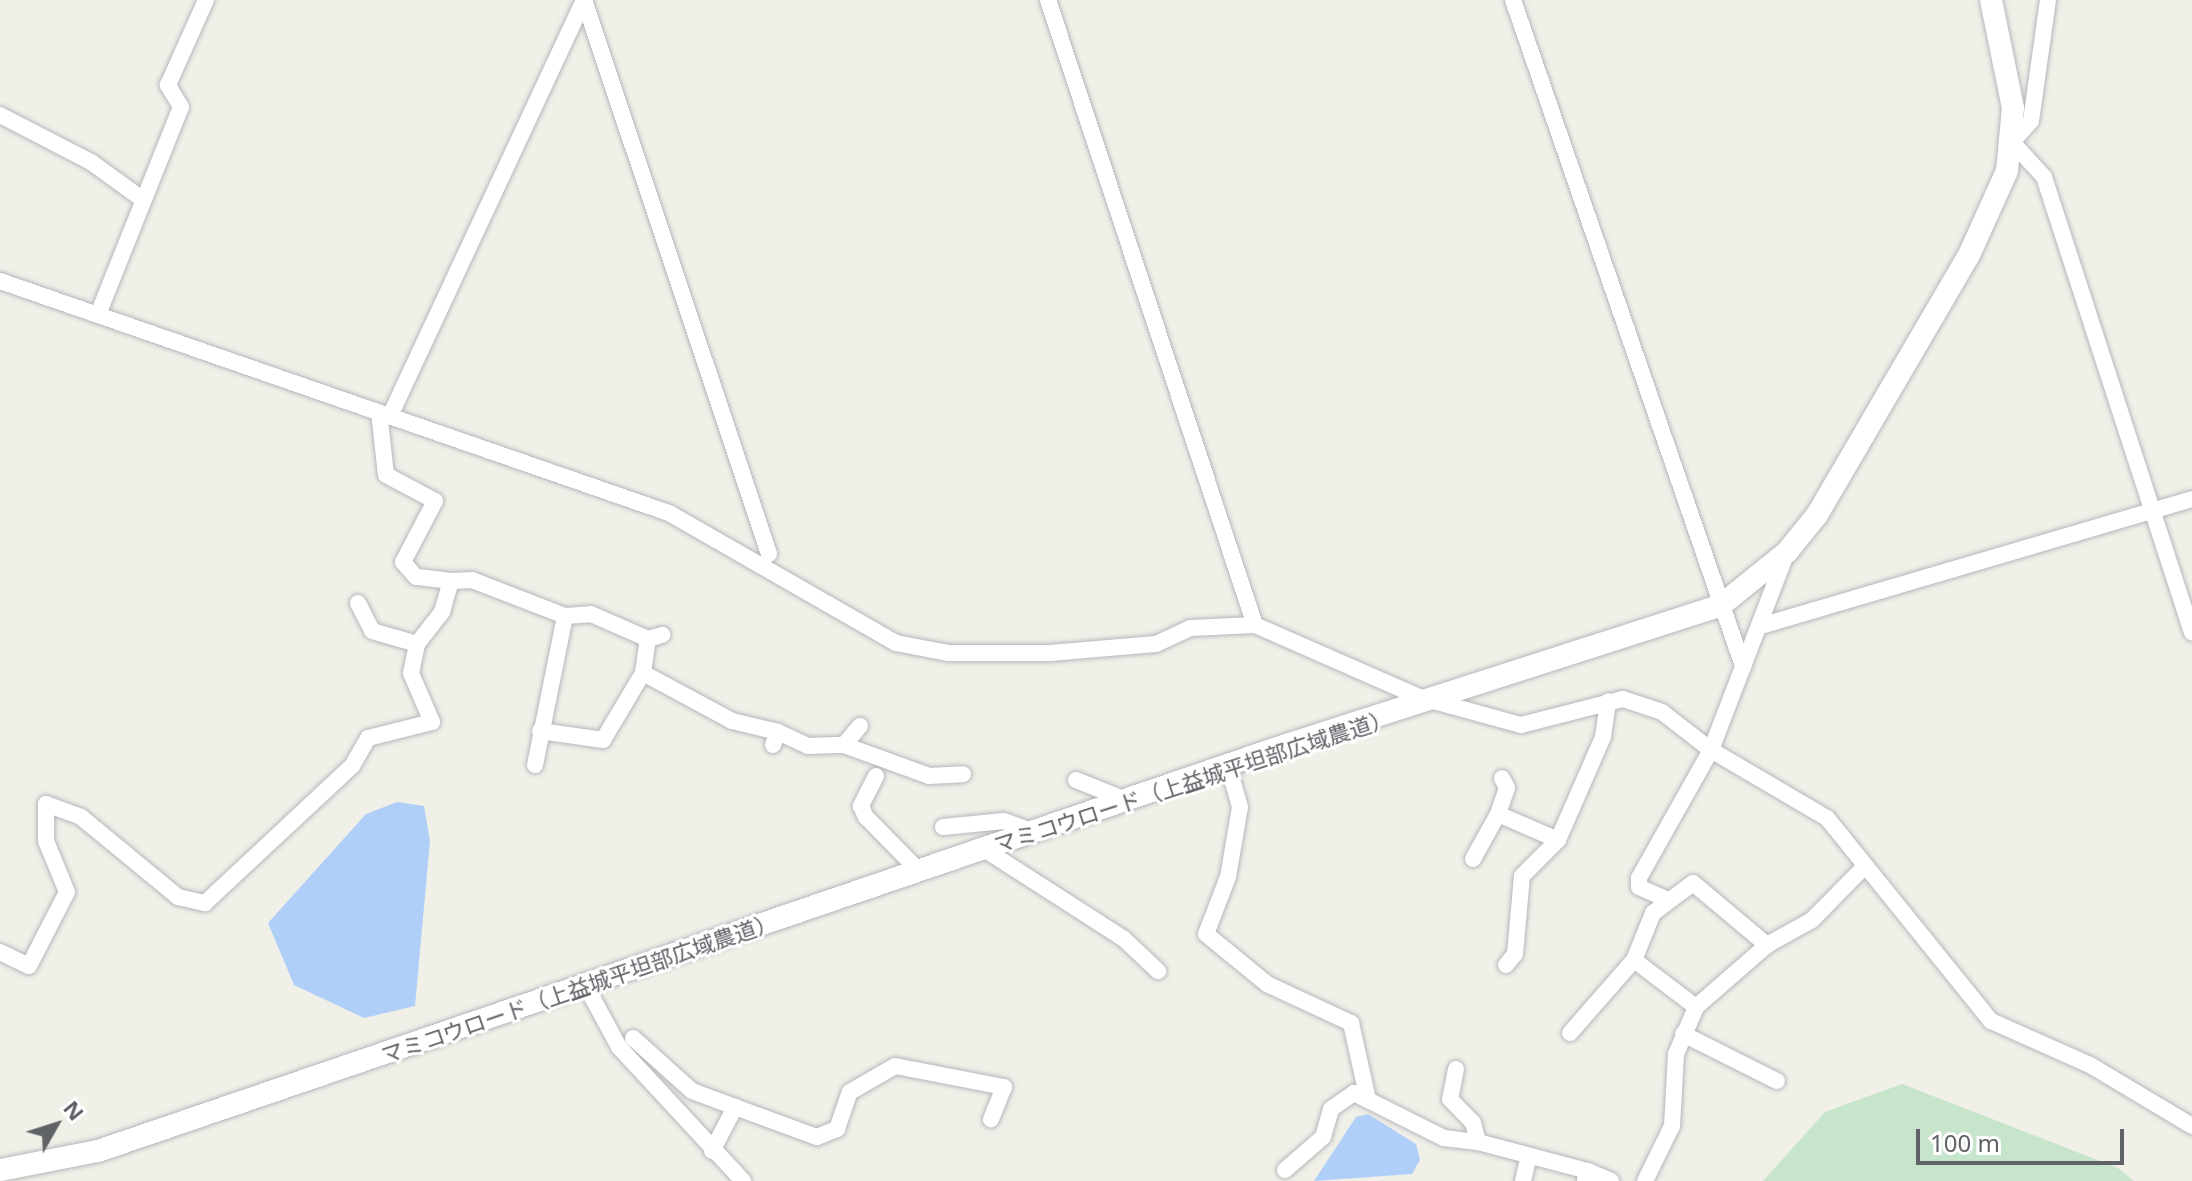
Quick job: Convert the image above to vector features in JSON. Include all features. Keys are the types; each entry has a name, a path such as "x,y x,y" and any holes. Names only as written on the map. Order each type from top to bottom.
{"street":[{"path":"99,312 181,107 168,85 206,0"},
{"path":"540,731 603,740 643,673 655,637 591,614 565,616 472,580 416,577 403,562 440,498 386,475 385,414 584,0"},
{"path":"584,0 769,554"},
{"path":"1048,0 1255,625"},
{"path":"1513,0 1743,666"},
{"name":"マミコウロード（上益城平坦部広域農道）","path":"0,1170 98,1151 1228,765 1445,700 1720,606 1787,552 1817,515 1969,255 2012,142 2006,59 1991,0"},
{"path":"2048,0 2031,121 2012,142 2044,177 2192,633"},
{"path":"0,115 91,162 142,199"},
{"path":"0,281 99,312 669,513 896,643 949,653 1050,653 1156,644 1191,628 1255,625 1419,697 1445,700 1532,726 1608,701 1662,712 1711,750 1827,818 1991,1021 2090,1065 2192,1126"},
{"path":"1764,625 2153,513 2192,499"},
{"path":"1666,899 1639,887 1639,878 1711,750 1743,666 1764,625 1787,552"},
{"path":"0,952 18,966 40,956 67,892 46,841 46,804 81,817 178,897 205,903 352,766 368,738 432,722 411,673 417,644 442,612 451,581"},
{"path":"358,603 372,631 417,644"},
{"path":"535,765 565,616"},
{"path":"643,673 732,721 776,738 808,746 844,745 929,776 963,774"},
{"path":"1506,965 1515,954 1522,876 1558,840 1603,737 1608,701"},
{"path":"844,745 860,726"},
{"path":"1228,765 1240,807 1228,877 1206,934 1267,984 1351,1023 1367,1095"},
{"path":"876,776 861,806 866,817 919,871"},
{"path":"1473,859 1498,814 1507,788 1502,778"},
{"path":"1076,780 1126,800"},
{"path":"1498,814 1558,840"},
{"path":"943,827 1004,821 1035,832"},
{"path":"984,849 1124,939 1158,971"},
{"path":"1645,1181 1672,1126 1683,1034 1696,1007 1767,945 1812,920 1864,867"},
{"path":"1570,1033 1634,960 1666,899 1693,883 1767,945"},
{"path":"1634,960 1696,1007"},
{"path":"586,986 619,1047 743,1181"},
{"path":"1683,1034 1777,1081"},
{"path":"633,1038 692,1091 817,1137 837,1129 850,1092 895,1066 1004,1087 991,1119"},
{"path":"1456,1069 1450,1099 1473,1123 1478,1142"},
{"path":"1285,1170 1323,1137 1325,1118 1341,1100 1367,1095 1444,1138 1478,1142 1611,1181"},
{"path":"712,1151 735,1107"},
{"path":"1523,1181 1529,1156"}],"green space":[{"path":"1902,1084 2118,1168 2134,1181 1763,1181 1825,1112"}],"water":[{"path":"397,802 424,806 430,841 415,1006 364,1018 294,985 268,923 366,814"},
{"path":"1368,1114 1416,1144 1420,1160 1412,1174 1314,1181 1356,1117"}]}
